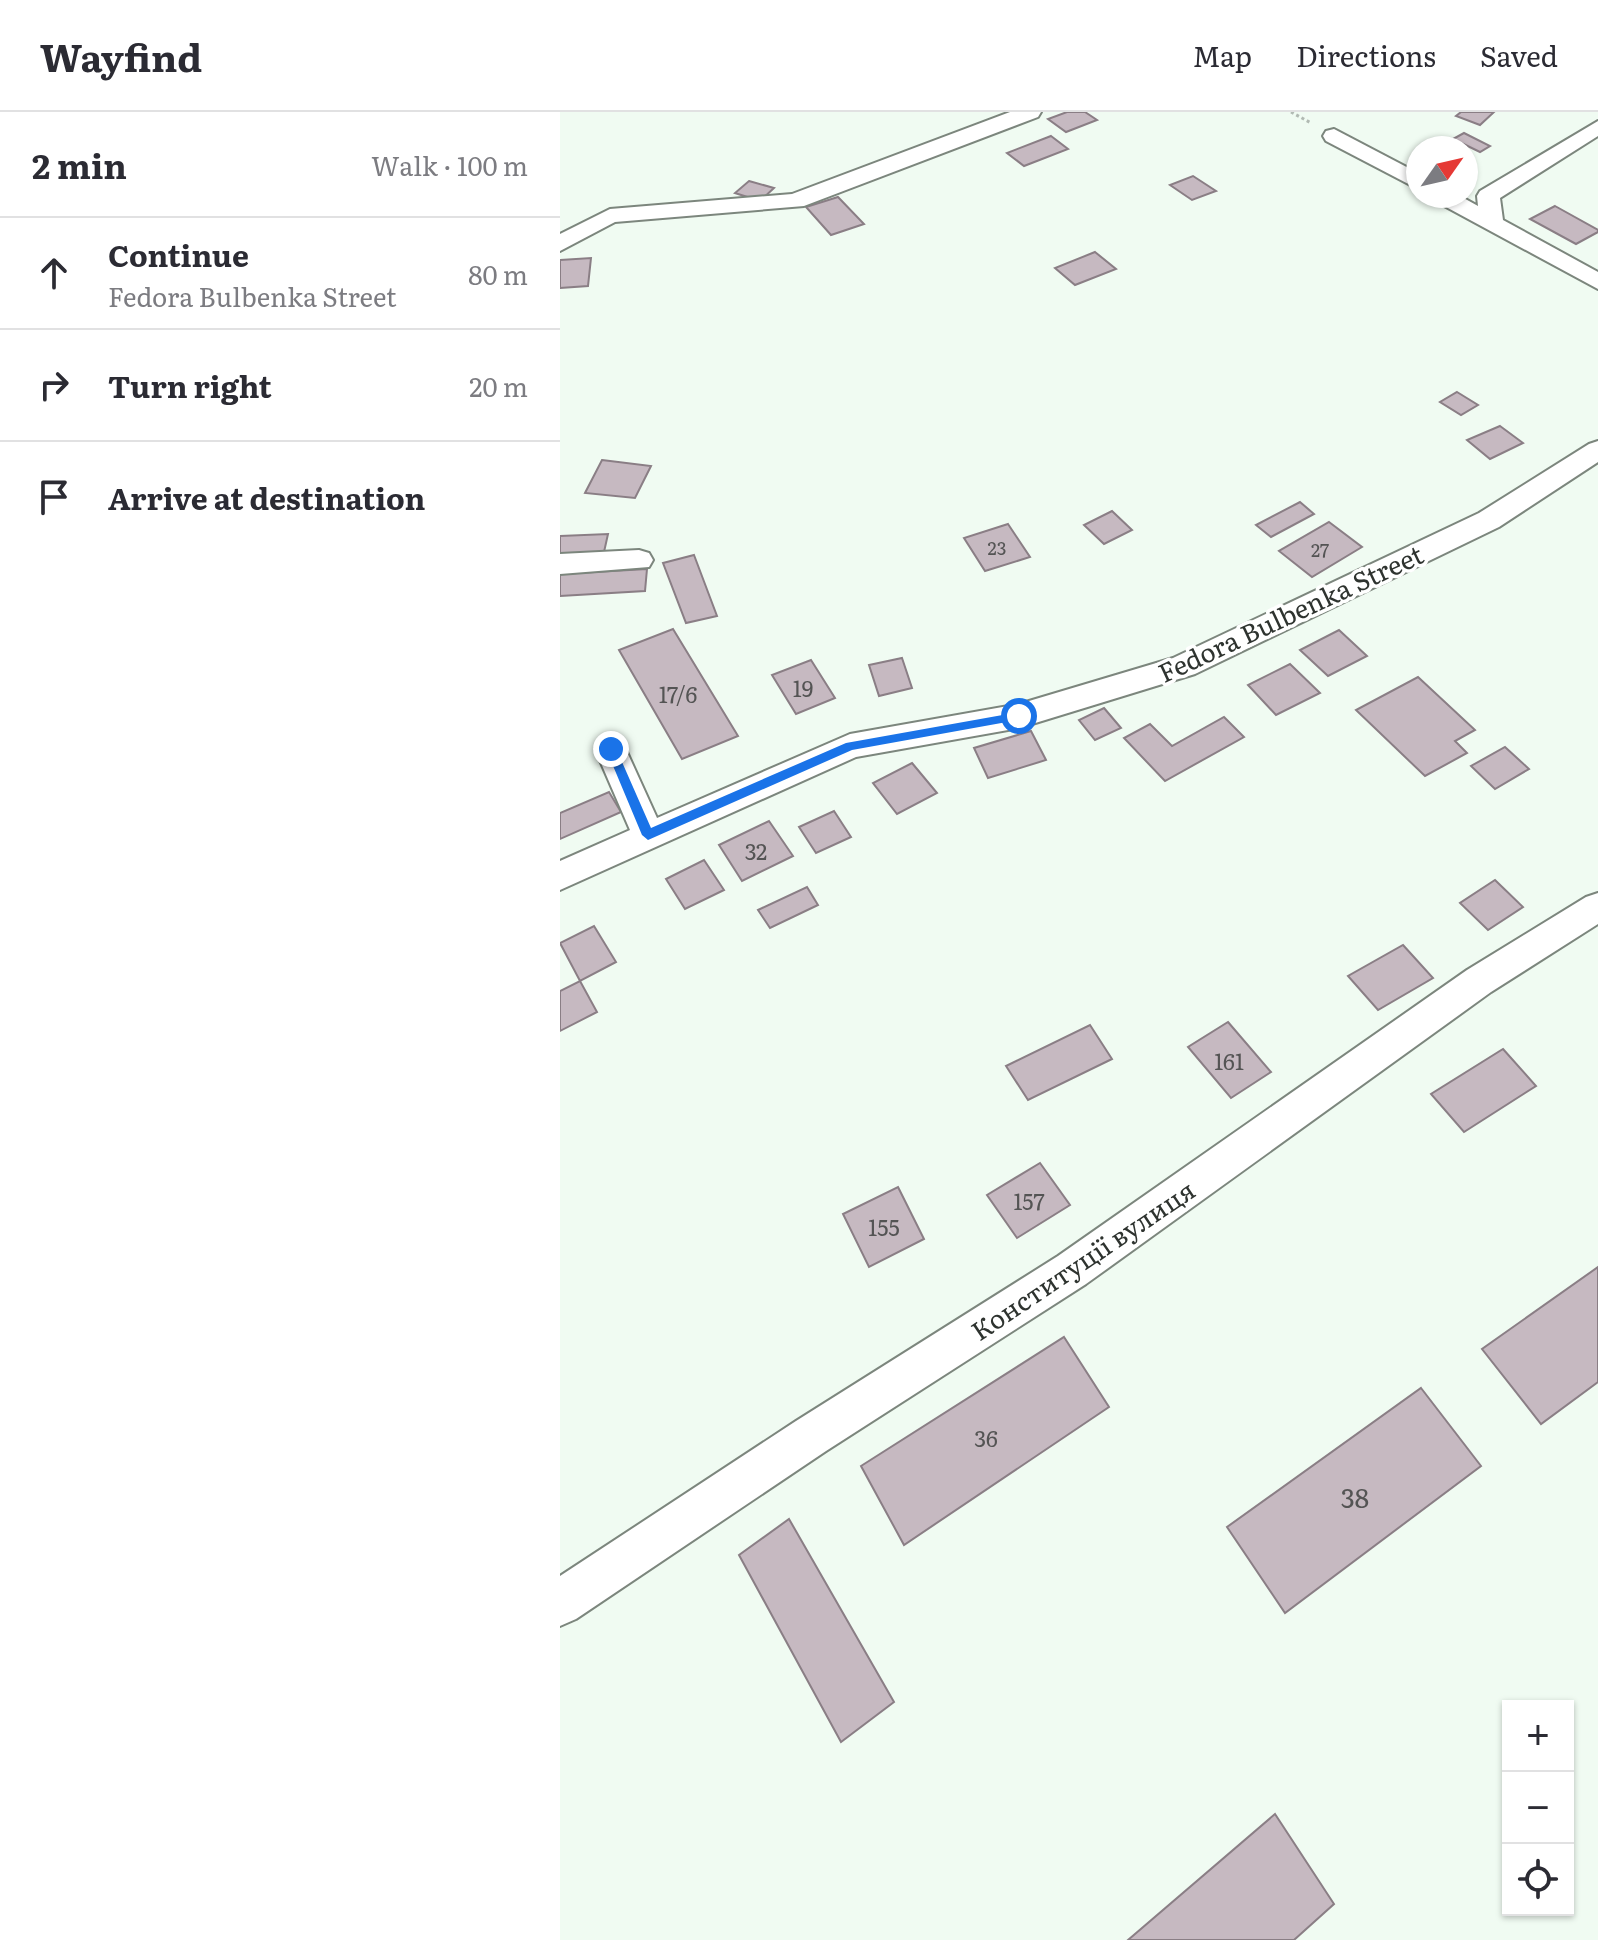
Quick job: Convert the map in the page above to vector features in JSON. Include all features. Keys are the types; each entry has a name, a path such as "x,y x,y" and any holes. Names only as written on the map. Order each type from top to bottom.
{"street":[{"path":"560,244 610,216 796,201 1030,112"},
{"path":"1492,223 1488,196 1598,127"},
{"path":"1334,136 1406,175"},
{"path":"1465,208 1598,282"},
{"name":"Fedora Bulbenka Street","path":"560,876 850,746 1019,716 1184,666 1489,520 1598,450"},
{"path":"560,564 639,560"},
{"path":"611,749 648,835"},
{"name":"Конституції вулиця","path":"560,1603 811,1436 1072,1270 1479,981 1598,907"}],"building":[{"path":"1067,112 1085,112 1097,120 1066,132 1048,119"},
{"path":"1461,112 1494,112 1480,125 1456,116"},
{"path":"1051,136 1068,149 1024,166 1007,153"},
{"path":"1478,140 1490,146 1478,151"},
{"path":"1193,176 1216,191 1192,200 1170,185"},
{"path":"749,181 774,188 760,201 735,193"},
{"path":"838,197 864,224 831,235 806,207"},
{"path":"1555,206 1598,232 1576,244 1530,219"},
{"path":"1095,252 1116,269 1075,285 1055,268"},
{"path":"591,258 588,286 560,288 560,260"},
{"path":"1457,392 1478,405 1461,415 1440,402"},
{"path":"1500,426 1523,443 1490,459 1467,440"},
{"path":"602,460 651,466 635,498 585,493"},
{"path":"1300,502 1314,514 1271,537 1256,525"},
{"path":"1112,511 1132,530 1104,544 1084,525"},
{"path":"1329,522 1362,547 1312,577 1279,551"},
{"path":"1008,524 1030,557 985,571 964,538"},
{"path":"608,534 604,552 560,554 560,536"},
{"path":"694,555 717,616 686,623 663,563"},
{"path":"647,569 645,591 560,596 560,574"},
{"path":"673,629 738,736 682,759 619,650"},
{"path":"1339,630 1367,656 1328,676 1300,650"},
{"path":"902,658 912,688 879,696 869,665"},
{"path":"811,660 835,698 796,714 772,675"},
{"path":"1290,664 1320,693 1276,715 1248,685"},
{"path":"1418,677 1475,730 1455,741 1467,753 1425,776 1356,710"},
{"path":"1104,708 1121,728 1095,740 1079,720"},
{"path":"1224,717 1244,737 1165,781 1124,738 1150,724 1172,746"},
{"path":"1031,731 1046,760 988,778 974,748"},
{"path":"1505,747 1529,769 1495,789 1471,766"},
{"path":"912,763 937,793 897,814 873,783"},
{"path":"609,792 621,812 560,839 560,813"},
{"path":"834,811 851,837 816,853 799,827"},
{"path":"769,821 793,856 742,881 719,845"},
{"path":"704,860 724,890 685,909 666,879"},
{"path":"1495,880 1523,907 1488,930 1460,903"},
{"path":"807,887 818,905 770,928 758,910"},
{"path":"594,926 616,962 580,981 560,943"},
{"path":"1403,945 1433,978 1378,1010 1348,976"},
{"path":"580,981 597,1012 560,1031 560,991"},
{"path":"1228,1022 1271,1072 1231,1098 1188,1047"},
{"path":"1090,1025 1112,1059 1028,1100 1006,1066"},
{"path":"1503,1049 1536,1086 1464,1132 1431,1094"},
{"path":"1040,1163 1070,1205 1017,1238 987,1195"},
{"path":"898,1187 924,1239 869,1267 843,1214"},
{"path":"1598,1267 1598,1382 1541,1424 1482,1349"},
{"path":"1064,1337 1109,1407 904,1545 861,1466"},
{"path":"1421,1388 1481,1466 1285,1613 1227,1527"},
{"path":"789,1519 894,1702 841,1742 739,1555"},
{"path":"1275,1814 1334,1904 1294,1940 1128,1940"}],"route":[{"path":"611,749 648,835 850,746 1019,716"}]}
